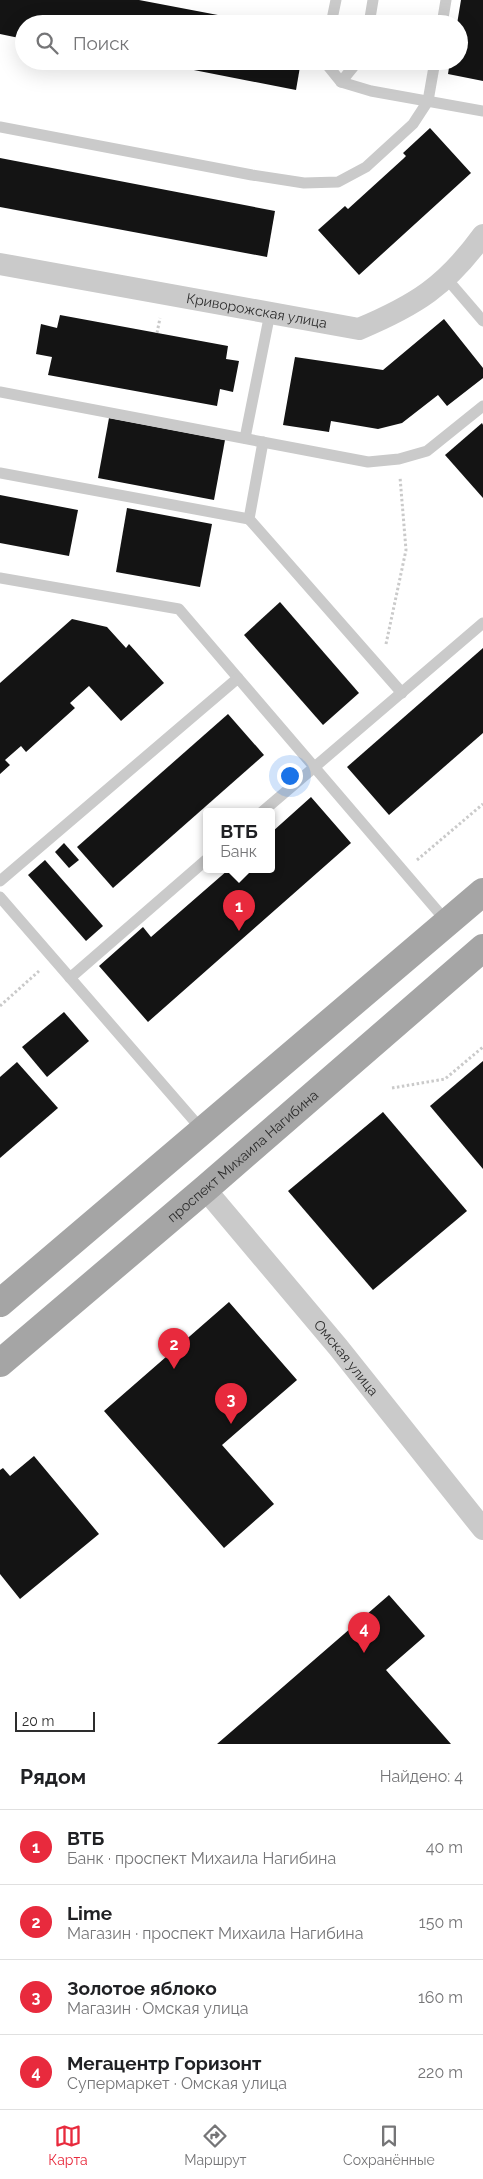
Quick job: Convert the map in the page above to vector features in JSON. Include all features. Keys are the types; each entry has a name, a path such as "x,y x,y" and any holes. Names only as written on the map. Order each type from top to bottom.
{"main road":[{"path":"0,1303 483,892"},
{"name":"проспект Михаила Нагибина","path":"0,1363 205,1189 483,948"}],"street":[{"name":"Криворожская улица","path":"0,264 359,330 394,314 447,279 483,236"},
{"name":"Омская улица","path":"205,1189 338,1347 483,1529"}],"lane":[{"path":"333,15 336,0"},
{"path":"370,15 373,0"},
{"path":"444,15 446,0"},
{"path":"331,70 341,82 371,91 483,111"},
{"path":"341,82 351,70"},
{"path":"0,127 304,183 338,182 366,167 413,124 428,101 433,70"},
{"path":"447,279 483,321"},
{"path":"246,438 270,313"},
{"path":"0,392 368,462 399,459 427,451 483,406"},
{"path":"249,519 263,442"},
{"path":"0,473 249,519 402,693"},
{"path":"0,578 179,609 447,922"},
{"path":"267,808 483,623"},
{"path":"0,881 238,678"},
{"path":"70,978 203,863"},
{"path":"0,897 203,1131"}],"path":[{"path":"157,333 160,318"},
{"path":"380,668 406,550 399,459"},
{"path":"404,872 483,804"},
{"path":"0,1006 53,959"},
{"path":"392,1088 445,1079 483,1047"}],"building":[{"path":"0,0 139,0 218,15 15,15 15,37 0,34"},
{"path":"461,0 483,0 483,81 448,74 449,70 468,70 468,15 458,15"},
{"path":"194,70 299,70 296,90"},
{"path":"430,128 471,173 359,275 318,230 345,206 348,209 403,159 406,156 403,153"},
{"path":"0,158 275,211 267,257 0,207"},
{"path":"60,315 228,346 226,359 239,361 233,392 220,389 217,406 48,375 52,357 36,354 41,324 57,328"},
{"path":"444,319 483,368 483,378 447,406 438,395 402,423 378,429 331,421 329,432 283,425 295,357 383,370"},
{"path":"109,418 225,440 214,500 98,478"},
{"path":"482,423 483,425 483,498 445,455"},
{"path":"0,495 78,510 69,556 0,543"},
{"path":"127,508 212,524 200,587 116,572"},
{"path":"280,602 359,693 323,725 244,635"},
{"path":"72,619 107,627 126,648 129,644 164,683 121,721 89,686 70,703 75,708 26,752 21,746 5,760 10,765 0,774 0,683"},
{"path":"483,648 483,733 389,815 347,767"},
{"path":"228,714 264,755 113,888 77,847"},
{"path":"311,797 351,843 148,1022 99,966 143,927 151,937 225,873 275,873 275,829"},
{"path":"64,843 79,860 69,868 55,852"},
{"path":"45,860 103,926 86,941 28,875"},
{"path":"64,1012 89,1041 47,1077 22,1047"},
{"path":"483,1061 483,1169 430,1106"},
{"path":"17,1062 58,1108 0,1158 0,1077"},
{"path":"383,1112 467,1211 373,1290 288,1191"},
{"path":"229,1302 297,1380 222,1445 274,1504 224,1548 104,1411"},
{"path":"34,1456 99,1534 20,1599 0,1574 0,1470 3,1468 10,1476"},
{"path":"389,1595 425,1636 386,1670 451,1744 217,1744"}],"place":[{"name":"ВТБ","path":"239,931"},
{"name":"Lime","path":"174,1369"},
{"name":"Золотое яблоко","path":"231,1424"},
{"name":"Мегацентр Горизонт","path":"364,1653"}]}
